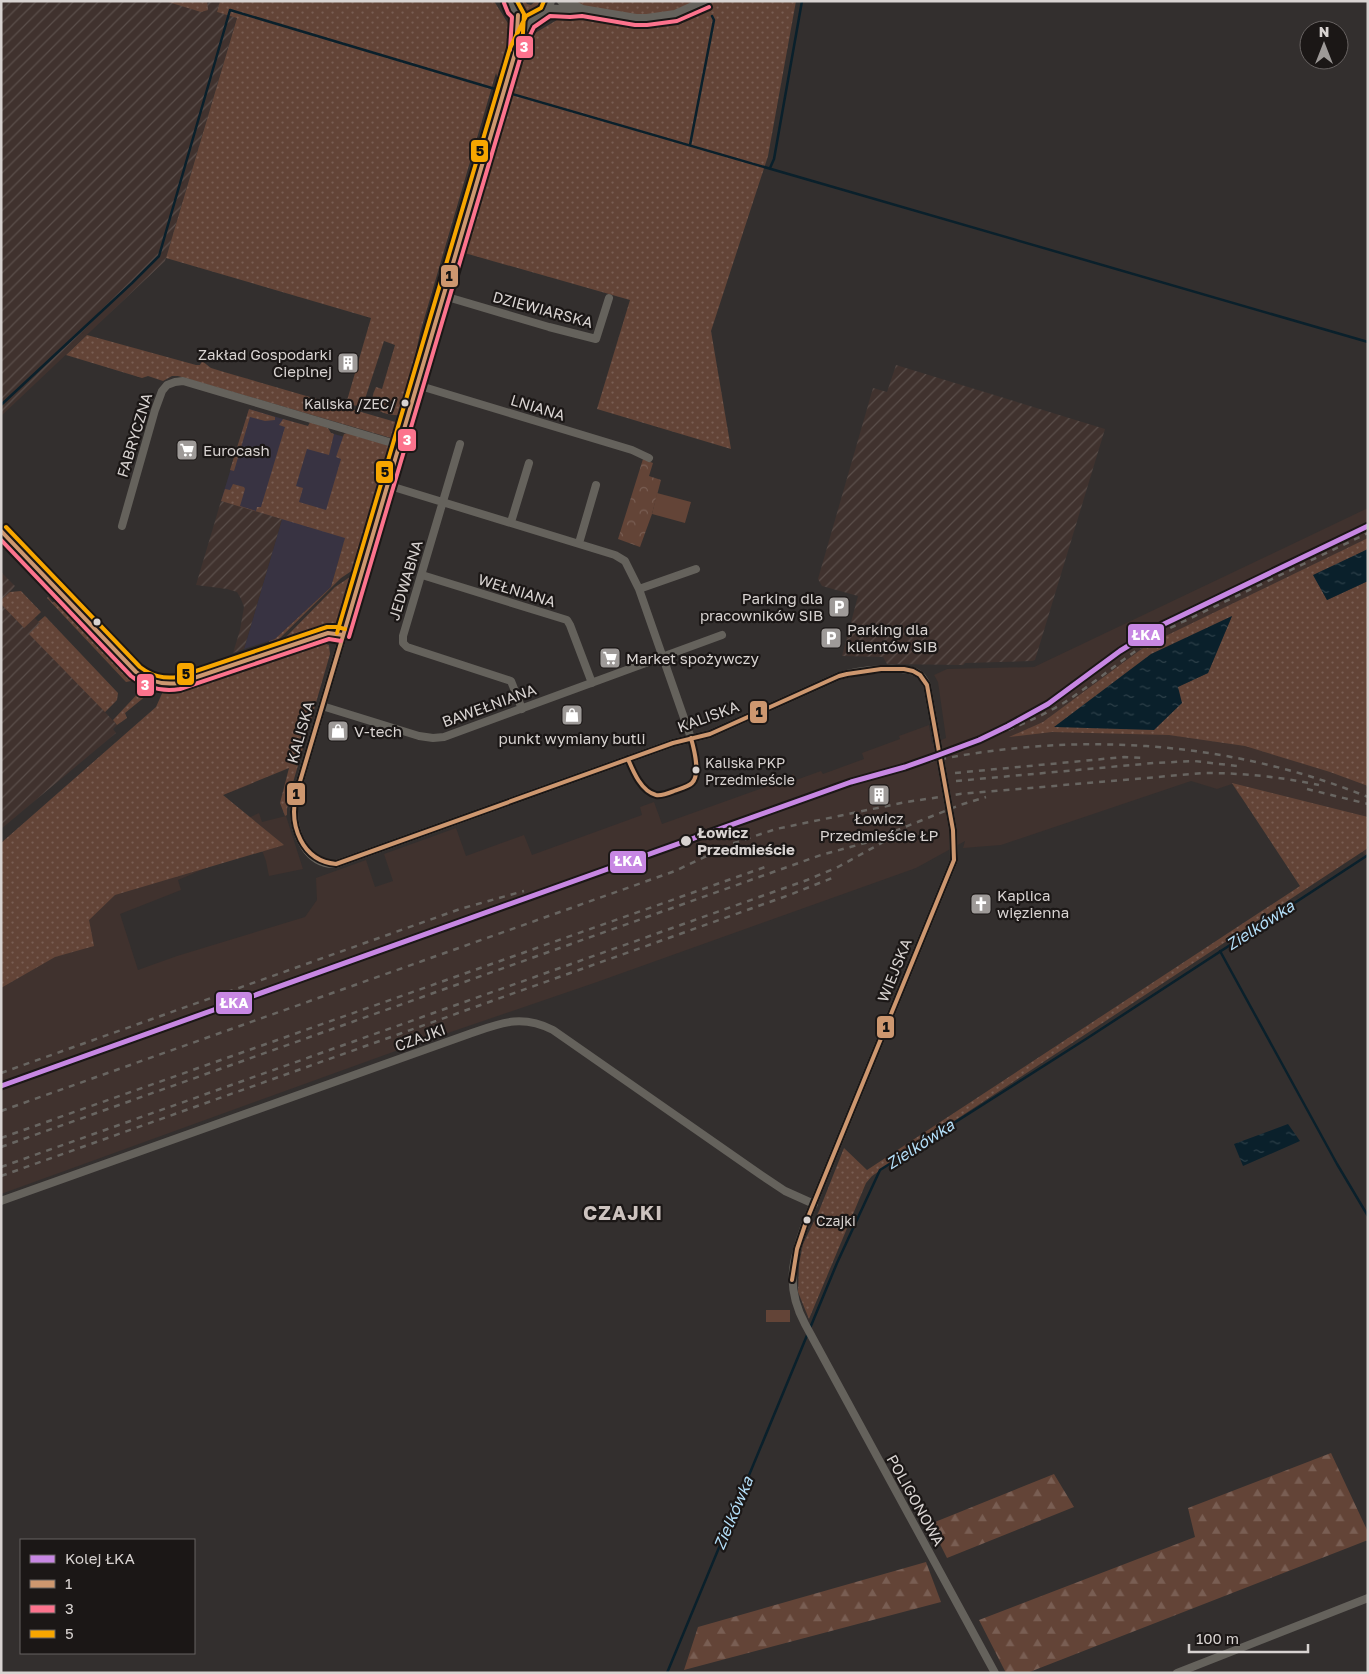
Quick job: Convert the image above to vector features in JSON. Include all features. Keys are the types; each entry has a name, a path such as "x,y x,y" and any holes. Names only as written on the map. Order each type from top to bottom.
{"street":[{"path":"562,1 582,10"},
{"path":"510,2 518,15 523,18 532,19 542,15 549,5 570,11 582,10 646,19 675,16 706,1"},
{"name":"KALISKA","path":"516,50 518,15"},
{"name":"KALISKA","path":"532,19 516,50 294,800 294,811 299,834 310,854 320,862 330,865 336,864 673,743 716,731 839,676 877,669 909,670 920,675"},
{"name":"DZIEWIARSKA","path":"444,296 596,339 609,298"},
{"name":"FABRYCZNA","path":"122,526 155,410 162,391 167,385 175,382 183,381 399,445"},
{"name":"LNIANA","path":"417,385 632,450 649,458"},
{"name":"JEDWABNA","path":"460,444 403,636 403,643 407,647 511,680 522,709"},
{"path":"511,522 529,463"},
{"path":"388,484 579,543 622,559 630,570 639,589 692,738"},
{"path":"579,543 596,485"},
{"path":"1,531 136,672 149,681 158,684 179,683 328,633 343,635"},
{"path":"639,589 696,569"},
{"name":"WEŁNIANA","path":"422,575 567,620 592,684"},
{"name":"BAWEŁNIANA","path":"322,706 419,736 444,737 722,635"},
{"name":"WIEJSKA","path":"805,1324 796,1304 792,1280 797,1249 954,860 953,830 940,754 927,685 920,675"},
{"name":"CZAJKI","path":"1,1201 494,1025 524,1021 534,1022 553,1030 761,1175 785,1191 814,1204"},
{"name":"POLIGONOWA","path":"805,1324 995,1673"},
{"path":"1177,1673 1368,1598"}],"shaded area":[{"path":"1,1 220,1 217,12 237,17 165,261 1,416"},
{"path":"896,365 1105,429 1035,660 965,663 963,665 887,664 883,657 842,656 858,596 822,586 818,579 873,388 887,392"},
{"path":"249,409 372,445 331,587 275,639 244,649 282,519 221,501"},
{"path":"221,501 282,519 244,649 233,653 244,607 241,599 237,592 196,585"},
{"path":"1368,508 1368,552 1264,602 1368,670 1368,857 1322,823 1240,796 1232,784 1217,789 1191,781 1001,845 963,848 965,841 916,868 597,982 404,1048 1,1194 1,866 193,741 254,783 223,795 246,819 259,813 262,822 286,816 303,869 269,876 260,845 178,880 181,890 120,914 138,970 177,956 305,917 317,900 316,878 366,860 375,887 393,881 384,854 456,828 466,856 524,835 532,855 642,815 640,807 654,802 662,824 782,781 781,779 794,774 796,780 821,771 823,774 864,759 862,753 900,739 899,736 929,725 932,744 946,738 938,682 934,675 947,669 1034,667"},
{"path":"1,572 15,586 10,592 115,702 105,712 117,725 113,729 116,733 1,829"}],"green space":[{"path":"165,1 207,1 208,10 201,12"},
{"path":"220,1 494,1 511,28 512,34 508,55 499,82 496,73 420,333 401,415 393,415 381,411 377,409 372,401 376,387 382,389 395,345 384,341 364,402 358,406 346,404 371,318 166,258 237,18 217,12"},
{"path":"516,1 525,1 531,5 536,1 543,1 540,8 533,12 522,10"},
{"path":"566,1 796,1 768,156 711,331 731,449 597,409 630,300 461,252 506,101 510,101 513,88 511,86 525,39 562,17"},
{"path":"87,335 196,365 200,365 202,361 211,368 399,423 395,436 391,438 178,376 172,376 163,381 148,376 142,378 66,355"},
{"path":"249,409 275,417 275,420 265,421 250,417 234,471 230,470"},
{"path":"283,419 308,426 310,422 328,428 334,434 329,455 307,449 296,486 303,488 299,502 326,510 341,459 336,457 344,434 347,433 390,446 391,450 356,568 341,578 279,639 269,642 275,639 331,587 345,538 221,501 225,489 230,490 233,484 245,489 240,506 256,511 257,507 261,507 285,427 279,425"},
{"path":"643,459 653,463 649,476 661,480 652,514 640,547 618,539"},
{"path":"657,493 691,502 685,523 652,514"},
{"path":"1368,538 1368,549 1314,576 1327,600 1368,581 1368,786 1330,772 1245,746 1169,735 1052,732 1009,737 1043,722 1147,645","holes":["1232,616 1208,673 1177,687"]},
{"path":"355,575 351,597 343,617 322,630 278,645 275,643 282,641 335,587"},
{"path":"21,591 41,612 24,628 1,604 1,600 10,592"},
{"path":"47,598 53,603 55,600 61,601 132,676 131,681 126,682"},
{"path":"45,616 118,693 117,700 105,712 29,634"},
{"path":"323,643 329,645 330,654 290,793 287,815 285,816 280,803 289,768 223,795 284,845 115,895 89,920 94,946 55,957 1,988 1,843 156,707 164,689 196,684"},
{"path":"143,688 147,695 125,713 127,718 117,725 113,720"},
{"path":"1232,783 1368,817 1368,848 872,1176 866,1183 809,1319 798,1292 799,1264 803,1244 819,1211 844,1148 867,1170 1300,886"},
{"path":"766,1310 790,1310 790,1322 766,1322"},
{"path":"1331,1453 1368,1532 1368,1540 1027,1673 1006,1673 979,1620 1195,1537 1188,1508"},
{"path":"1054,1474 1074,1507 947,1558 930,1524"},
{"path":"926,1562 941,1602 684,1670 698,1627"}],"water":[{"path":"1368,549 1368,581 1327,600 1313,575"},
{"path":"1232,616 1208,673 1178,687 1182,703 1154,730 1054,727 1151,654"},
{"path":"1288,1124 1300,1141 1243,1166 1234,1144"}],"waterway":[{"path":"770,168 774,159 802,1"},
{"path":"1,405 159,256 230,10 495,89 1368,342"},
{"path":"690,145 714,20 712,16"},
{"name":"Zielkówka","path":"667,1673 837,1263 880,1170 1086,1039 1368,855"},
{"path":"1220,951 1337,1164 1368,1216"}],"railway":[{"path":"963,746 1040,716 1079,693 1144,645 1172,627 1368,533"},
{"path":"905,767 963,755 1022,748 1080,744 1139,746 1197,751 1255,762 1312,777 1368,797"},
{"path":"955,773 1124,757 1143,758"},
{"path":"956,781 1154,763 1194,761 1237,766"},
{"path":"1,1111 675,871 734,843 776,829 906,802 960,794 1204,773 1262,776 1319,785"},
{"path":"1307,789 1368,804"},
{"path":"1,1147 821,855 865,843 960,805 986,797"},
{"path":"1,1167 807,880 838,867 887,840"},
{"path":"1,1138 765,867"},
{"path":"1,1176 792,894 832,878"},
{"path":"1,1073 460,909 524,891"}],"rail line":[{"name":"ŁKA","path":"1,1086 851,782 905,767 979,740 1048,704 1120,651 1162,625 1368,526"}],"transit line":[{"name":"5","path":"517,1 524,14 522,50"},
{"name":"5","path":"337,633 510,48 526,16 541,8 544,1"},
{"name":"3","path":"504,3 512,17 510,50"},
{"name":"3","path":"349,637 522,52 534,27 550,16 582,16 635,25 647,25 677,21 709,7"},
{"name":"1","path":"518,15 516,50 296,795 294,807 297,830 301,840 314,856 336,864 673,743 710,734 839,676 881,669 904,669 920,675 927,685 953,830 954,860 806,1222 797,1249 792,1280"},
{"name":"5","path":"6,527 140,667 158,676 167,678 178,677 327,627 345,629"},
{"name":"1","path":"1,531 136,672 151,680 167,684 179,683 328,633 343,635"},
{"name":"3","path":"1,540 131,676 142,684 154,688 180,689 329,639 341,641"},
{"name":"1","path":"628,759 638,780 646,789 656,795 668,793 688,786 695,779 696,761 691,738"}],"place":[{"name":"Zakład Gospodarki Cieplnej","path":"348,363"},
{"name":"Kaliska /ZEC/","path":"405,403"},
{"name":"Eurocash","path":"187,450"},
{"name":"Parking dla pracowników SIB","path":"839,607"},
{"name":"Parking dla klientów SIB","path":"831,638"},
{"name":"Market spożywczy","path":"610,658"},
{"name":"punkt wymiany butli","path":"572,715"},
{"name":"V-tech","path":"338,731"},
{"name":"Kaliska PKP Przedmieście","path":"696,770"},
{"name":"Łowicz Przedmieście ŁP","path":"879,795"},
{"name":"Łowicz Przedmieście","path":"686,841"},
{"name":"Kaplica więzienna","path":"981,904"},
{"name":"Czajki","path":"807,1220"}],"district":[{"name":"CZAJKI","path":"623,1212"}]}
